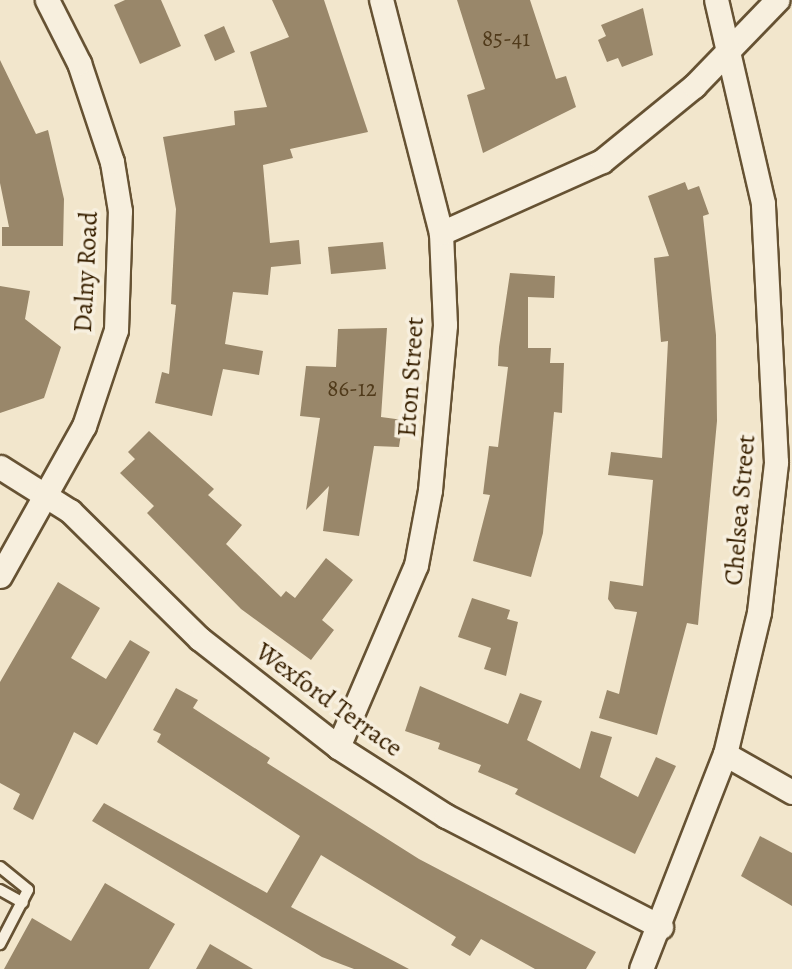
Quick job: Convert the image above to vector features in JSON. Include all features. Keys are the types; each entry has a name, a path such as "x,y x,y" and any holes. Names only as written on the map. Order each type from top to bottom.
{"street":[{"name":"Dalny Road","path":"0,576 47,492 102,377 116,330 120,244 112,162 79,63 47,0"},
{"name":"Eton Street","path":"338,747 416,565 439,415 445,325 441,233 381,0"},
{"name":"Chelsea Street","path":"641,969 661,927 724,754 759,612 776,463 763,203 731,51 716,0"},
{"path":"441,233 602,161 731,51 777,0"},
{"name":"Wexford Terrace","path":"0,467 47,492 200,639 338,747 446,816 661,927"},
{"path":"724,754 792,792"}],"lane":[{"path":"0,867 28,890 0,944"},
{"path":"0,890 23,903"}],"building":[{"path":"125,0 161,0 181,46 140,64 114,5"},
{"path":"272,0 324,0 368,132 290,149 293,158 263,165 270,243 299,240 301,264 271,267 268,295 233,292 225,344 263,351 259,375 223,369 212,416 155,403 162,372 169,374 176,305 171,304 176,209 163,137 235,125 234,111 267,107 250,52 289,37"},
{"path":"457,0 530,0 556,79 566,76 576,107 483,153 467,95 485,89"},
{"path":"643,8 653,55 622,67 618,58 607,62 598,40 606,36 601,25"},
{"path":"224,26 235,52 215,61 204,35"},
{"path":"0,60 36,134 48,130 64,199 63,246 2,246 2,227 9,227 0,183"},
{"path":"685,182 688,190 699,186 709,214 703,216 716,335 717,421 698,625 687,623 657,735 599,718 607,690 619,694 637,612 615,609 608,599 610,581 643,586 653,480 608,475 611,452 662,458 668,341 661,342 654,258 669,256 648,196"},
{"path":"383,242 386,269 331,274 328,247"},
{"path":"510,273 555,276 554,298 528,297 528,348 551,348 550,363 564,363 562,413 554,412 543,533 531,577 473,561 490,495 483,494 489,446 498,447 508,367 498,366 499,347"},
{"path":"0,286 30,291 25,319 61,347 44,398 0,413"},
{"path":"387,328 381,417 403,420 399,447 374,446 359,536 323,531 329,486 306,510 320,418 300,416 306,366 336,367 338,329"},
{"path":"149,431 214,489 208,495 242,525 226,544 281,597 286,591 295,598 326,558 353,580 322,620 334,630 311,660 241,609 147,513 154,506 120,473 135,459 128,452"},
{"path":"58,582 100,608 71,658 106,679 130,640 150,652 97,745 74,732 33,820 13,809 20,794 0,783 0,682"},
{"path":"472,598 510,610 507,619 518,622 506,676 484,669 491,648 458,637"},
{"path":"420,686 508,724 520,693 542,701 527,740 580,769 591,731 612,737 600,777 638,797 656,757 676,766 635,854 515,794 518,789 478,772 481,765 438,749 440,743 405,731"},
{"path":"176,688 198,700 193,708 270,758 267,763 419,859 596,952 586,969 535,969 481,939 470,956 451,945 456,937 321,855 291,907 409,969 354,969 322,957 92,821 104,803 267,893 300,836 157,742 161,734 153,730"},
{"path":"760,836 792,853 792,906 741,876"},
{"path":"105,883 175,924 149,969 4,969 32,918 71,941"},
{"path":"210,944 253,969 196,969"}]}
